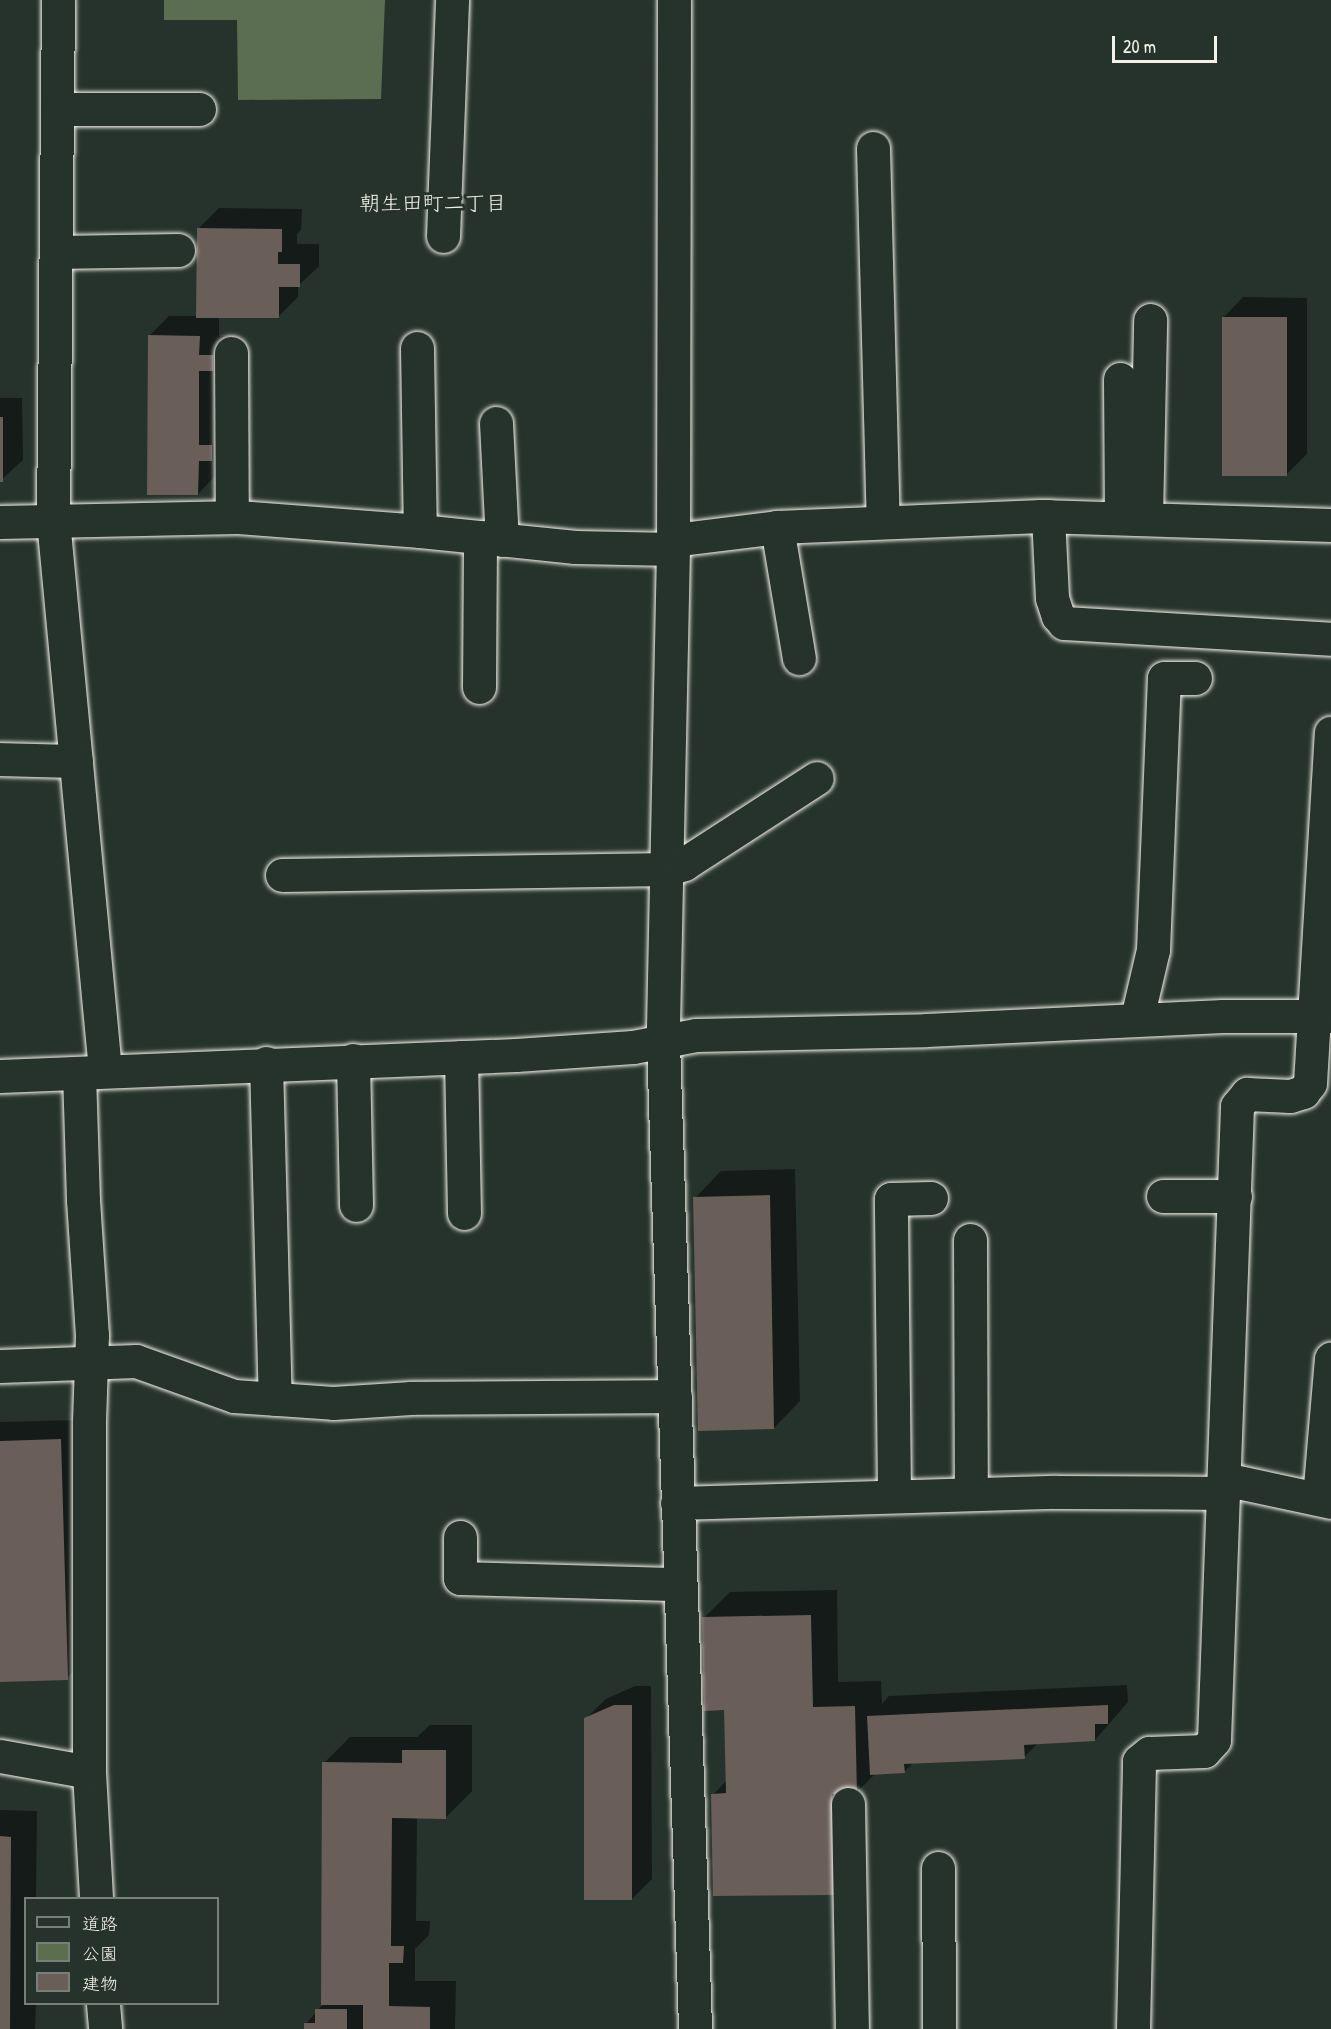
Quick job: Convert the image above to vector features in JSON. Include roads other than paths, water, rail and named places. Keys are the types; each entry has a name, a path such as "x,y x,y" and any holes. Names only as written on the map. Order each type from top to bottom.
{"street":[{"path":"58,0 53,520 76,761 92,1071 83,1200 92,1335 88,1772 96,1897"},
{"path":"443,236 452,0"},
{"path":"674,0 673,544 663,1042 695,2029"},
{"path":"57,109 199,110"},
{"path":"873,148 883,522"},
{"path":"56,252 178,250"},
{"path":"1134,519 1150,320"},
{"path":"417,348 420,531"},
{"path":"231,353 232,517"},
{"path":"1120,379 1134,519"},
{"path":"479,687 491,539 496,423"},
{"path":"1048,516 1053,598 1058,616 1064,623 1331,639"},
{"path":"0,522 232,517 420,531 575,547 673,544 777,527 1048,516 1331,525"},
{"path":"777,527 799,658"},
{"path":"1137,1018 1153,950 1164,678 1195,678"},
{"path":"1132,2029 1139,1761 1149,1753 1204,1751 1214,1740 1237,1106 1247,1094 1290,1096 1303,1092 1310,1083 1322,1016 1331,733"},
{"path":"0,759 76,761"},
{"path":"282,875 668,869 684,864 817,778"},
{"path":"0,1076 266,1063 461,1057 633,1047 696,1035 926,1030 1137,1018 1322,1016"},
{"path":"461,1057 464,1213"},
{"path":"353,1060 356,1205"},
{"path":"266,1063 275,1399"},
{"path":"1163,1196 1234,1196"},
{"path":"894,1496 891,1199 931,1198"},
{"path":"970,1240 971,1494"},
{"path":"677,1503 1224,1486 1325,1500 1331,1359"},
{"path":"0,1366 136,1361 234,1396 333,1402 411,1398 675,1396"},
{"path":"460,1537 460,1578 680,1584"},
{"path":"0,1756 88,1772"},
{"path":"848,1804 852,2029"},
{"path":"938,1868 939,2029"},
{"path":"103,2005 105,2029"}],"district":[{"name":"朝生田町二丁目","path":"433,203"}]}
